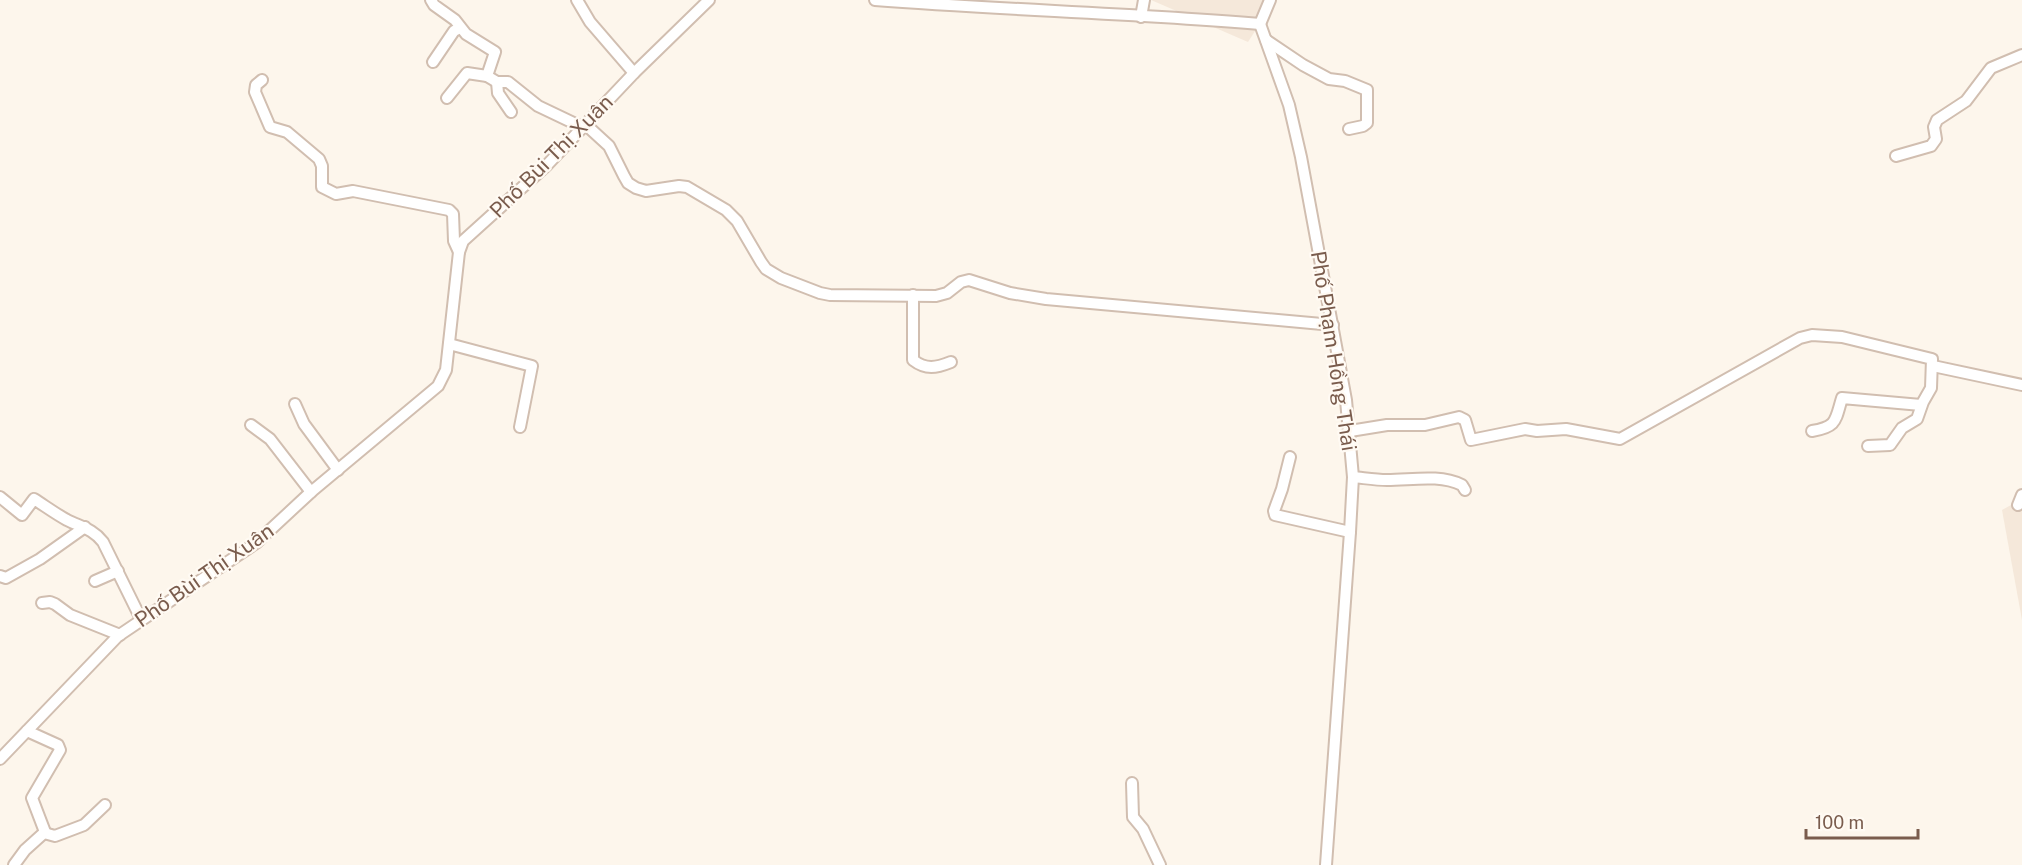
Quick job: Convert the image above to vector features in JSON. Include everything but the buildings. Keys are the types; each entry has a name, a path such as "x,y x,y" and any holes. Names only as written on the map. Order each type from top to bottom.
{"street":[{"path":"431,0 434,5 455,20 466,34 495,52 487,76"},
{"path":"577,0 590,22 634,73"},
{"name":"Phố Bùi Thị Xuân","path":"0,759 120,635 256,543 312,492 438,386 446,370 459,252 463,241 548,165 634,73 709,0"},
{"path":"875,0 981,4 1260,24 1270,0"},
{"path":"1141,17 1144,0"},
{"name":"Phố Phạm Hồng Thái","path":"1260,24 1291,112 1303,165 1350,431 1353,477 1350,532 1326,865"},
{"path":"433,62 454,31 460,28"},
{"path":"1266,40 1329,79 1345,81 1366,90 1367,123 1349,129"},
{"path":"1896,156 1931,146 1935,139 1934,127 1937,120 1966,101 1991,68 2022,55"},
{"path":"447,98 467,73 487,76 497,82 512,84 538,106 583,126 609,146 628,183 646,191 687,187 726,210 737,221 766,269 781,278 820,293 830,295 942,295 969,279 1010,292 1046,299 1332,325"},
{"path":"262,80 256,85 255,92 270,127 287,132 319,159 322,166 322,187 336,194 353,191 449,210 453,214 454,241 459,252"},
{"path":"497,82 498,93 511,112"},
{"path":"913,296 913,360 933,368 951,362"},
{"path":"1350,431 1387,425 1425,424 1460,417 1465,420 1471,440 1525,429 1537,431 1566,429 1620,439 1806,336 1848,338 1930,358 1933,362 1931,388 1921,405 1917,419 1902,428 1890,445 1868,446"},
{"path":"449,342 532,366 520,427"},
{"path":"1933,366 2022,385"},
{"path":"1812,431 1832,425 1842,398 1921,405"},
{"path":"295,404 304,424 338,470"},
{"path":"251,425 270,439 312,492"},
{"path":"1290,457 1274,511 1275,515 1350,532"},
{"path":"1353,477 1387,480 1444,479 1462,484 1466,490"},
{"path":"2,503 22,515 34,499 67,520 92,530 103,542 141,619"},
{"path":"0,576 6,578 33,563 85,527"},
{"path":"95,581 118,571"},
{"path":"42,603 55,604 70,615 120,635"},
{"path":"14,865 25,850 44,833 45,829 32,798 60,748 27,731"},
{"path":"1132,783 1133,818 1143,829 1160,865"},
{"path":"44,833 56,836 84,825 105,805"}],"shaded area":[{"path":"1151,0 1275,0 1248,42"},
{"path":"2022,499 2022,620 2002,510"}]}
